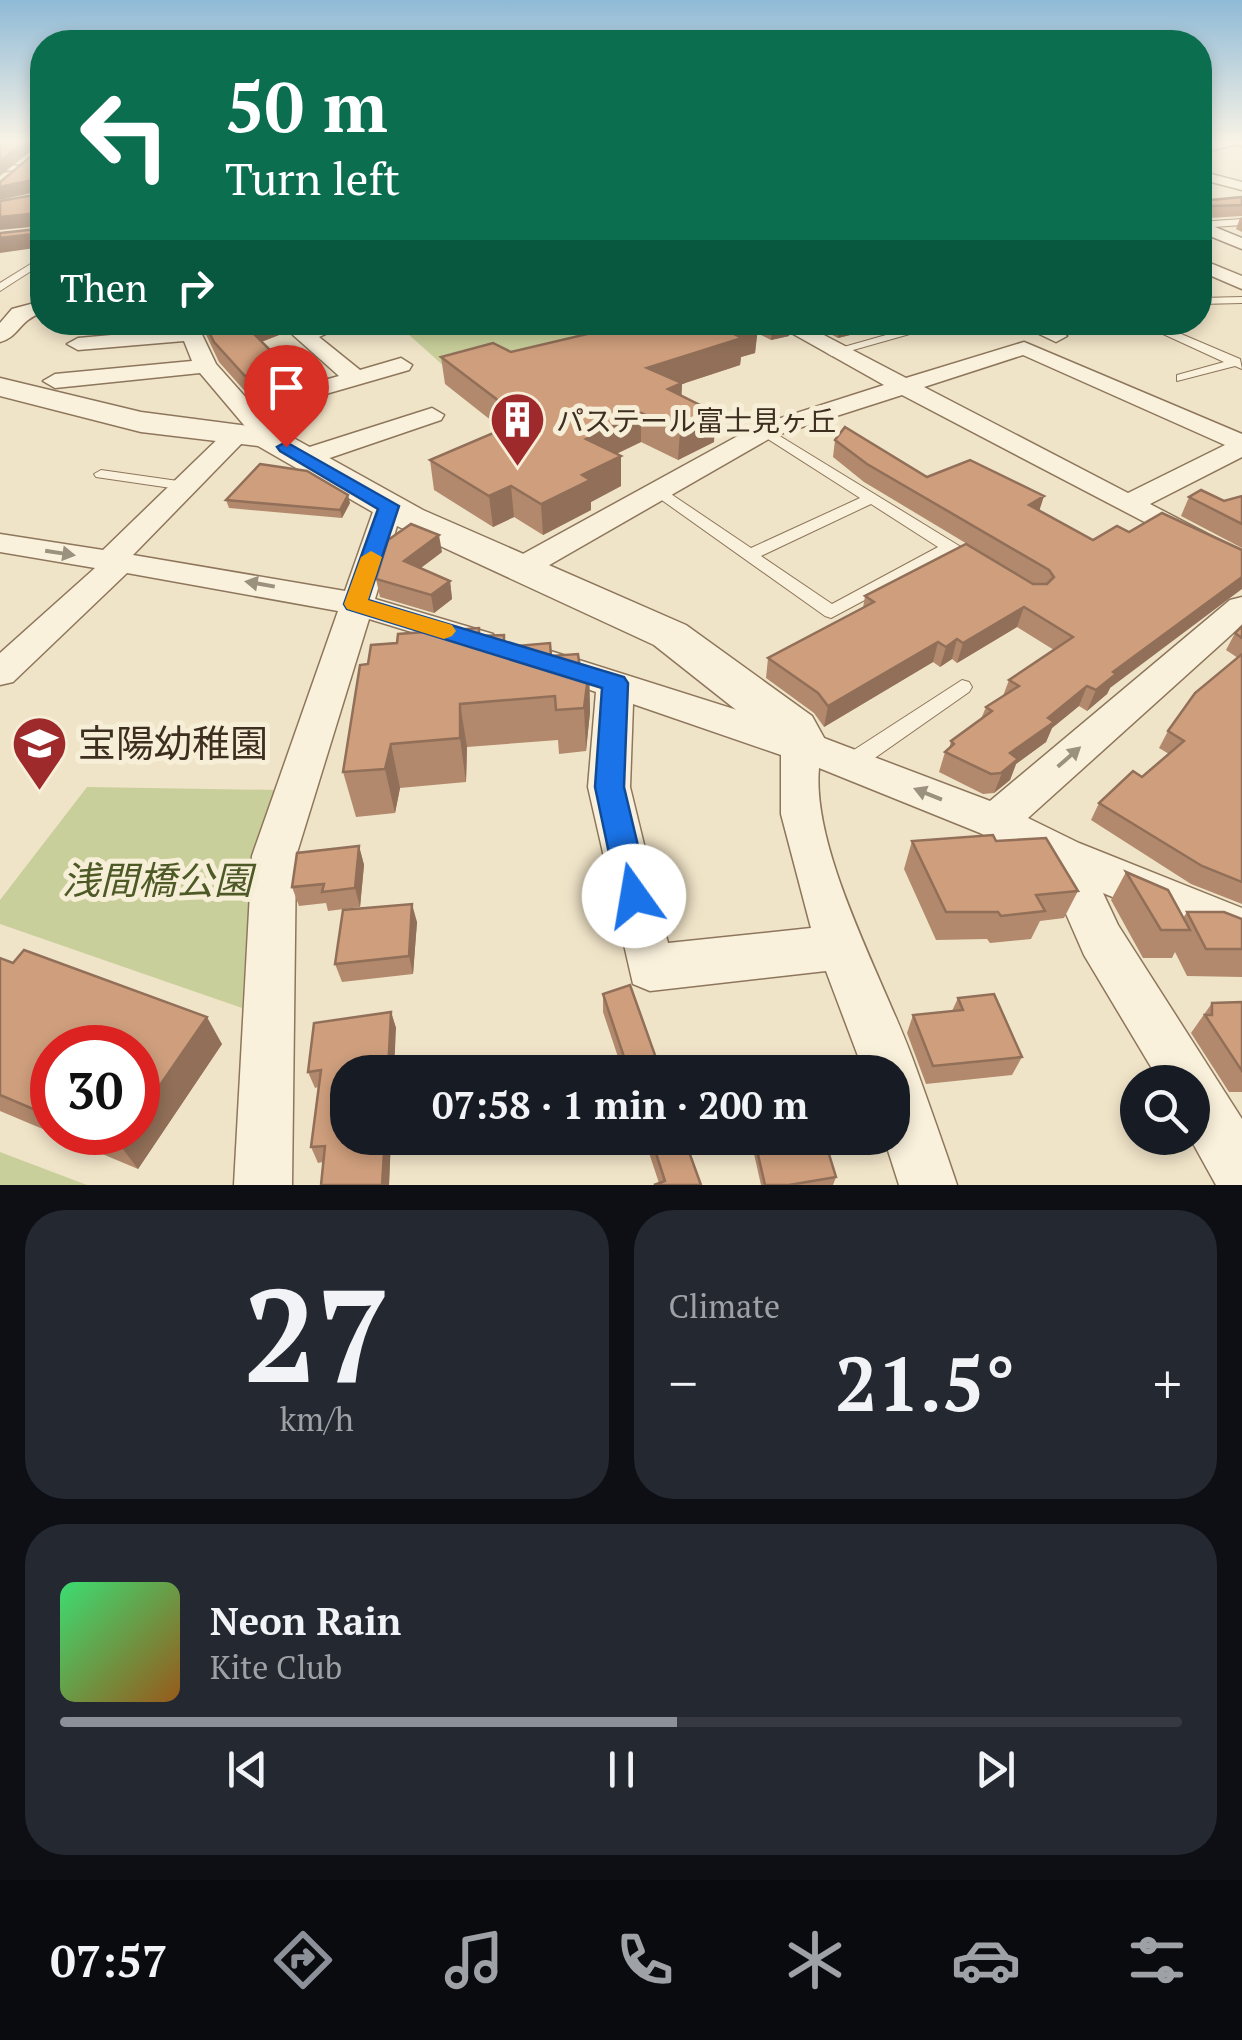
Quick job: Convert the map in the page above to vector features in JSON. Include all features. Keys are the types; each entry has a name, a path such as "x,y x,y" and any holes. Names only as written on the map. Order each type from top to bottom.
{"street":[{"path":"1224,202 1242,199"},
{"path":"1212,230 1242,244"},
{"path":"1212,269 1242,283"},
{"path":"0,336 19,313 30,310"},
{"path":"49,390 84,335"},
{"path":"78,344 134,335"},
{"path":"193,335 206,366 249,427"},
{"path":"304,335 356,378"},
{"path":"804,335 1128,504 1237,556"},
{"path":"521,568 765,431 1024,348 1242,445"},
{"path":"0,674 115,562 185,486 249,427 356,378 401,365"},
{"path":"0,387 49,390 206,366"},
{"path":"49,390 141,422 249,427 389,506 693,649 794,729 802,745 796,761 810,854 884,1055"},
{"path":"306,457 424,407 455,437"},
{"path":"1128,504 1242,445"},
{"path":"263,1185 274,856 389,506"},
{"path":"0,543 356,604 615,683 851,763 995,820 1064,856 1242,930"},
{"path":"995,820 1242,607"},
{"path":"615,683 610,787 650,968 842,947"},
{"path":"1064,856 1100,940 1178,1065"},
{"path":"1210,1118 1242,1174"},
{"path":"910,1130 928,1185"}],"lane":[{"path":"1212,224 1242,222"},
{"path":"0,288 30,268"},
{"path":"22,273 30,273"},
{"path":"1212,301 1242,300"},
{"path":"832,352 897,335"},
{"path":"1172,335 1239,364"},
{"path":"1180,378 1239,364"},
{"path":"765,431 966,558"},
{"path":"101,474 185,486"},
{"path":"657,491 832,612 950,548"},
{"path":"750,555 870,499"},
{"path":"851,763 962,687"}],"green space":[{"path":"409,335 613,335 628,345 456,377"},
{"name":"浅間橋公園","path":"87,787 279,790 251,863 242,1008 0,924 0,900"},
{"path":"0,1152 87,1185 0,1185"}],"building":[{"path":"30,196 30,214 0,217 0,201"},
{"path":"1242,197 1242,205 1213,206 1212,200"},
{"path":"30,230 30,234 0,238 0,233"},
{"path":"210,335 255,335 285,365 245,376"},
{"path":"583,335 742,338 647,368 682,383 668,389 716,413 680,431 641,413 586,439 621,456 582,475 590,480 541,504 511,486 489,496 430,460 524,420 441,357 493,343 511,352"},
{"path":"845,427 927,477 970,460 1044,496 1029,505 1093,540 1117,526 1129,532 1162,513 1242,550 1242,577 1113,672 1116,674 1096,690 1087,686 1048,718 1054,722 1010,753 1018,759 1001,773 991,774 945,752 954,744 951,741 992,711 986,707 1019,686 1009,680 1073,637 1024,607 963,643 957,639 946,647 938,642 828,706 818,693 768,658 874,602 865,596 966,544 1033,584 1047,584 1054,577 1049,570 867,464 835,440"},
{"path":"260,464 307,471 348,495 340,510 226,500"},
{"path":"1201,490 1224,501 1242,496 1242,524 1189,497"},
{"path":"411,524 439,535 404,561 450,581 431,595 376,579 388,540"},
{"path":"479,628 479,636 504,635 504,647 550,643 551,656 578,654 580,669 589,669 584,708 556,710 555,696 460,704 460,738 391,744 385,769 343,772 360,665 368,664 371,645 397,643 398,634"},
{"path":"1242,654 1242,882 1202,866 1099,803 1133,771 1142,777 1184,741 1168,731 1195,693"},
{"path":"993,835 996,841 1046,838 1078,891 1036,895 1045,911 1001,916 998,912 946,912 912,841"},
{"path":"359,846 355,888 322,892 324,884 292,887 297,853"},
{"path":"1126,872 1168,890 1190,930 1161,930"},
{"path":"412,904 409,956 335,964 343,910"},
{"path":"1187,912 1224,912 1242,919 1242,949 1206,949"},
{"path":"24,950 207,1017 160,1085 160,1025 30,1025 30,1108 0,1095 0,958 13,963"},
{"path":"630,985 655,1055 623,1055 603,994"},
{"path":"994,994 1022,1057 933,1066 913,1015 963,1010 958,998"},
{"path":"1242,1002 1242,1071 1205,1015 1212,1015 1212,1003"},
{"path":"391,1012 389,1055 330,1055 330,1155 384,1155 382,1185 321,1185 325,1146 311,1147 321,1070 308,1072 314,1023"},
{"path":"657,1155 690,1155 701,1185 654,1185 665,1181"},
{"path":"758,1155 829,1155 836,1177 789,1185 765,1185"}],"slow traffic":[{"path":"371,557 356,604 444,631"}],"place":[{"name":"パステール富士見ヶ丘","path":"517,469"},
{"name":"宝陽幼稚園","path":"39,792"}],"route":[{"path":"286,447 389,506 356,604 615,683 610,787 634,896"}]}
